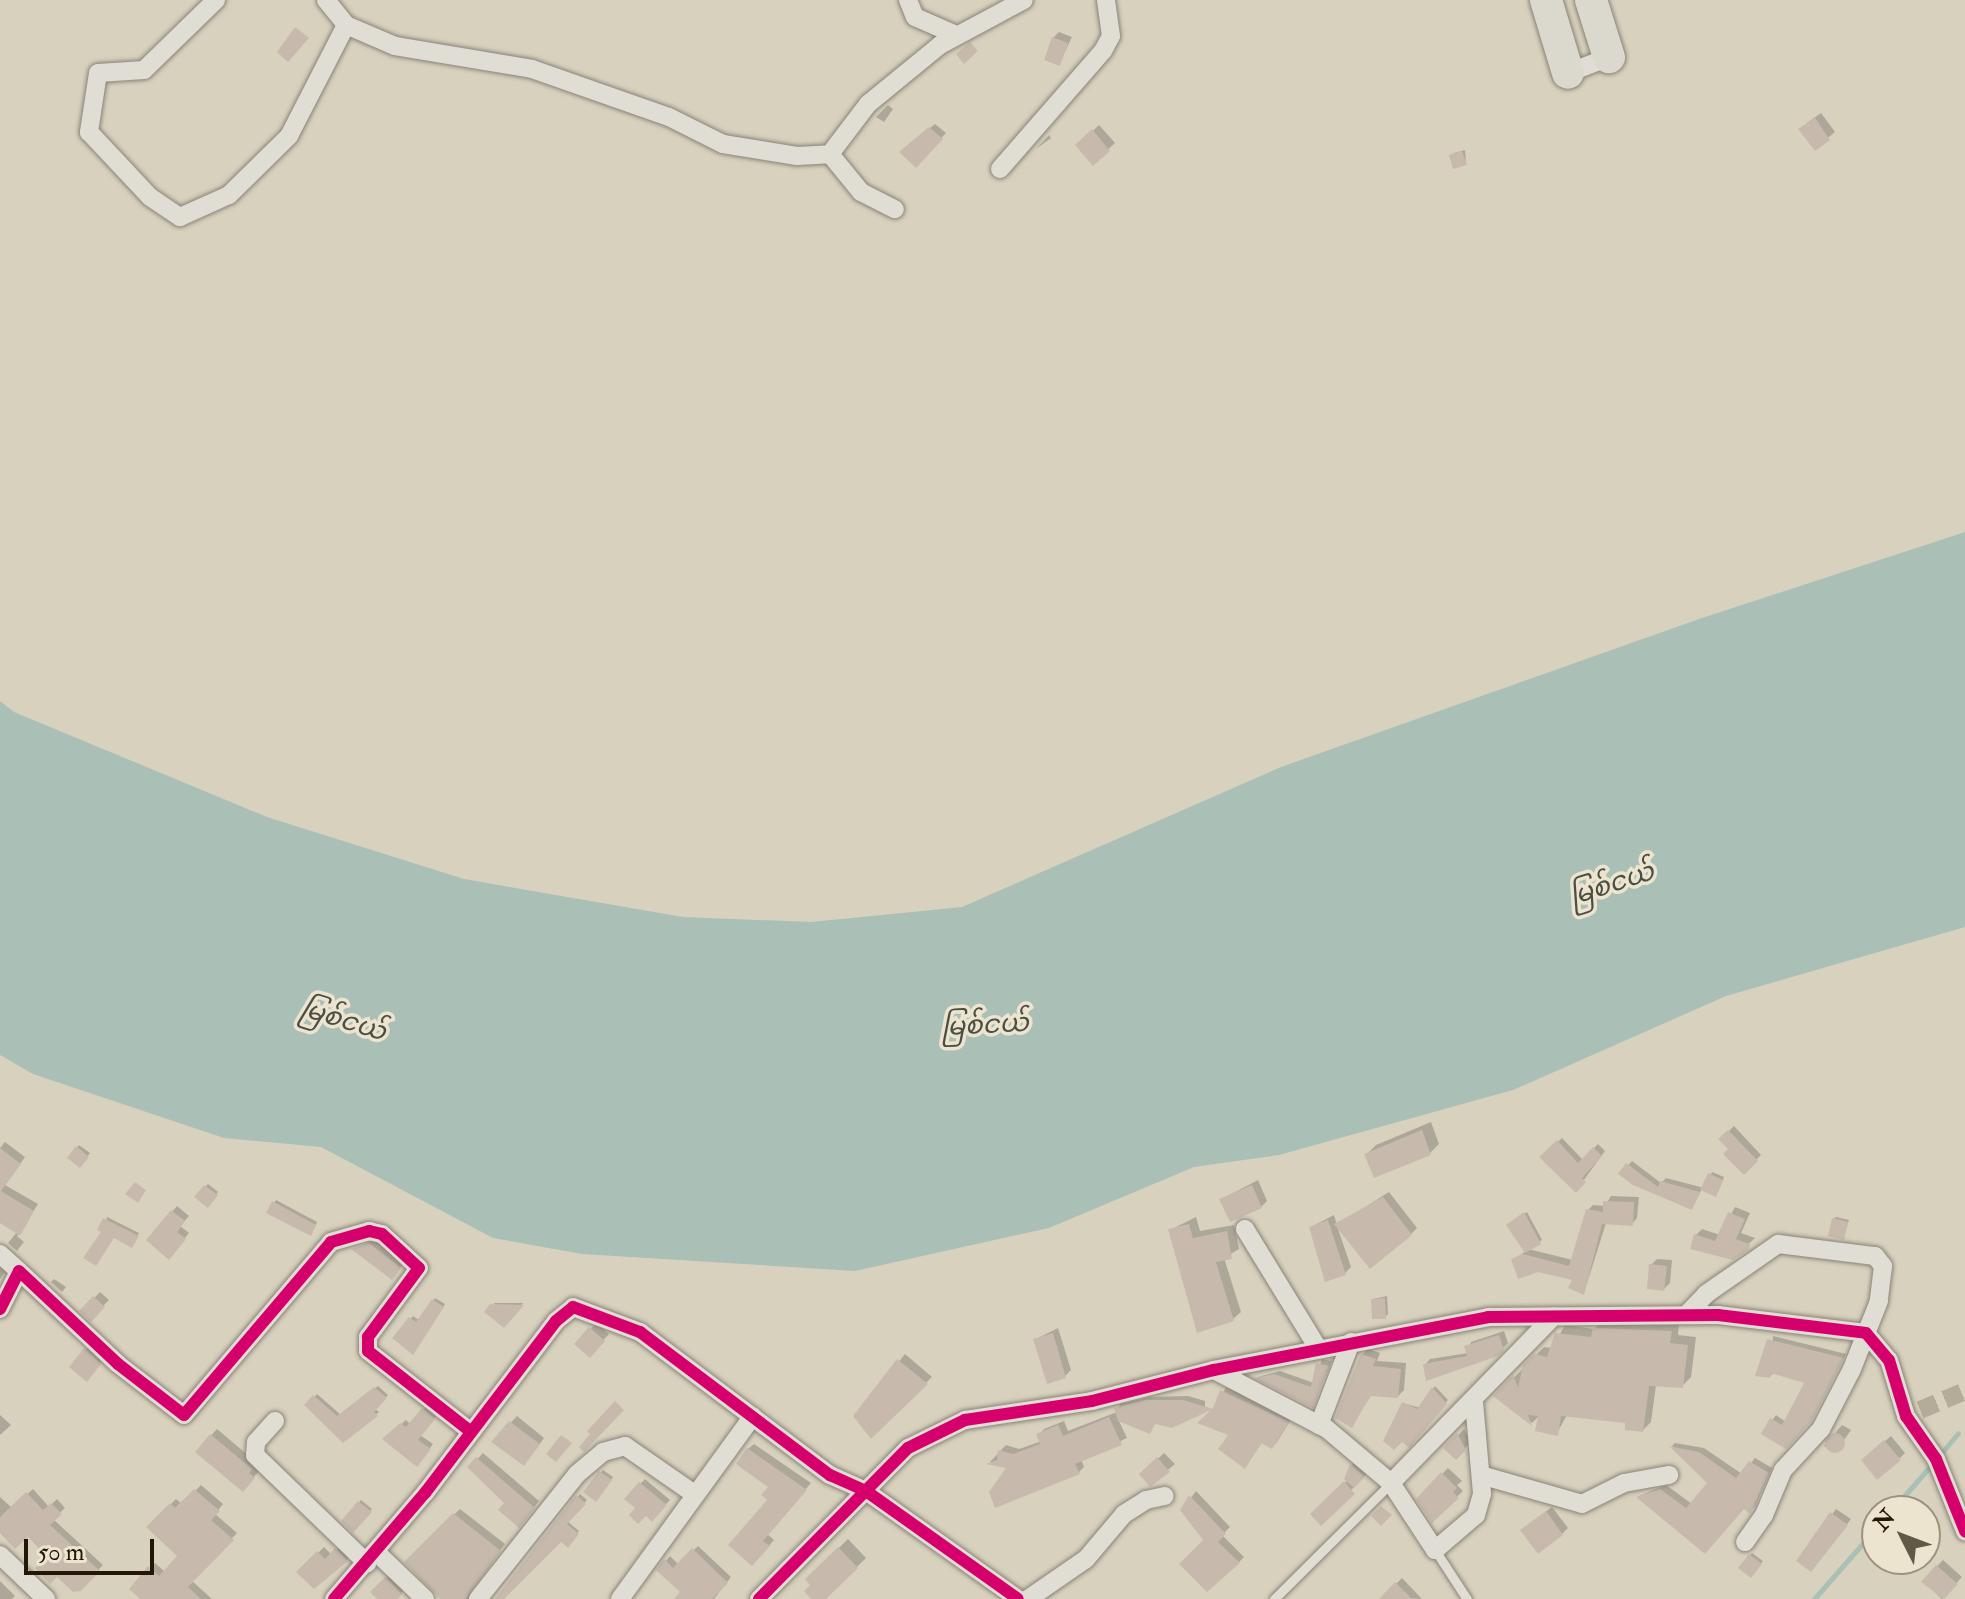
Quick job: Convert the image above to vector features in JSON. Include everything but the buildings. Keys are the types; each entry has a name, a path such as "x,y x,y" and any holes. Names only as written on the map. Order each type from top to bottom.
{"highway":[{"path":"1546,0 1568,73"},
{"path":"1591,0 1609,57"}],"street":[{"path":"216,0 144,70 98,73 89,132 150,197 180,217 229,195 289,136 346,25"},
{"path":"326,0 346,25 395,46 440,57 545,73 669,117 735,147 797,156 830,154 868,104 956,35 1024,0"},
{"path":"908,0 915,17 956,35"},
{"path":"1000,169 1103,51 1111,36 1106,0"},
{"path":"1568,73 1609,57"},
{"path":"830,154 861,192 895,209"},
{"path":"1245,1229 1318,1348"},
{"path":"0,1254 118,1364 184,1415 331,1242 369,1231 382,1234 419,1268 368,1337 368,1351 470,1431"},
{"path":"1686,1315 1706,1294 1778,1244 1875,1256 1883,1266 1883,1281 1866,1333 1821,1429 1783,1470 1764,1515 1745,1542"},
{"path":"0,1309 19,1271"},
{"path":"334,1599 372,1557 556,1321 573,1307 640,1332 830,1475 866,1491 1018,1599"},
{"path":"759,1599 908,1448 965,1420 1092,1401 1214,1370 1488,1317 1686,1315 1866,1333 1899,1381 1936,1459 1965,1531"},
{"path":"1391,1483 1474,1402 1554,1316"},
{"path":"1319,1425 1351,1342"},
{"path":"1214,1370 1319,1425 1391,1483 1435,1550 1476,1515 1484,1476 1474,1402"},
{"path":"620,1599 693,1493 753,1416"},
{"path":"275,1421 256,1442 255,1455 425,1599"},
{"path":"478,1599 577,1474 603,1452 625,1446 635,1450 693,1493"},
{"path":"1484,1476 1582,1504 1624,1483 1669,1475"},
{"path":"1028,1599 1086,1559 1124,1514 1146,1500 1165,1496"},
{"path":"0,1555 46,1599"}],"lane":[{"path":"1274,1599 1391,1483"},
{"path":"1435,1550 1467,1599"}],"water":[{"name":"မြစ်ငယ်","path":"1965,532 1965,927 1726,996 1513,1090 1279,1155 1194,1167 1049,1228 855,1271 582,1254 493,1238 321,1147 224,1138 33,1074 0,1055 0,701 14,712 267,817 464,879 683,917 811,922 962,907 1281,767 1702,618"}],"waterway":[{"path":"1938,1457 1958,1433"},
{"path":"1905,1495 1932,1464"},
{"path":"1814,1599 1861,1545"}],"tunnel":[{"path":"1920,1410 1965,1391"}],"cycle path":[{"path":"0,1309 19,1271 118,1364 184,1415 331,1242 369,1231 382,1234 419,1268 368,1337 368,1351 470,1431"},
{"path":"334,1599 425,1493 556,1321 573,1307 640,1332 830,1475 866,1491 1018,1599"},
{"path":"759,1599 908,1448 965,1420 1092,1401 1214,1370 1488,1317 1718,1315 1866,1333 1889,1360 1906,1416 1936,1459 1965,1531"}]}
